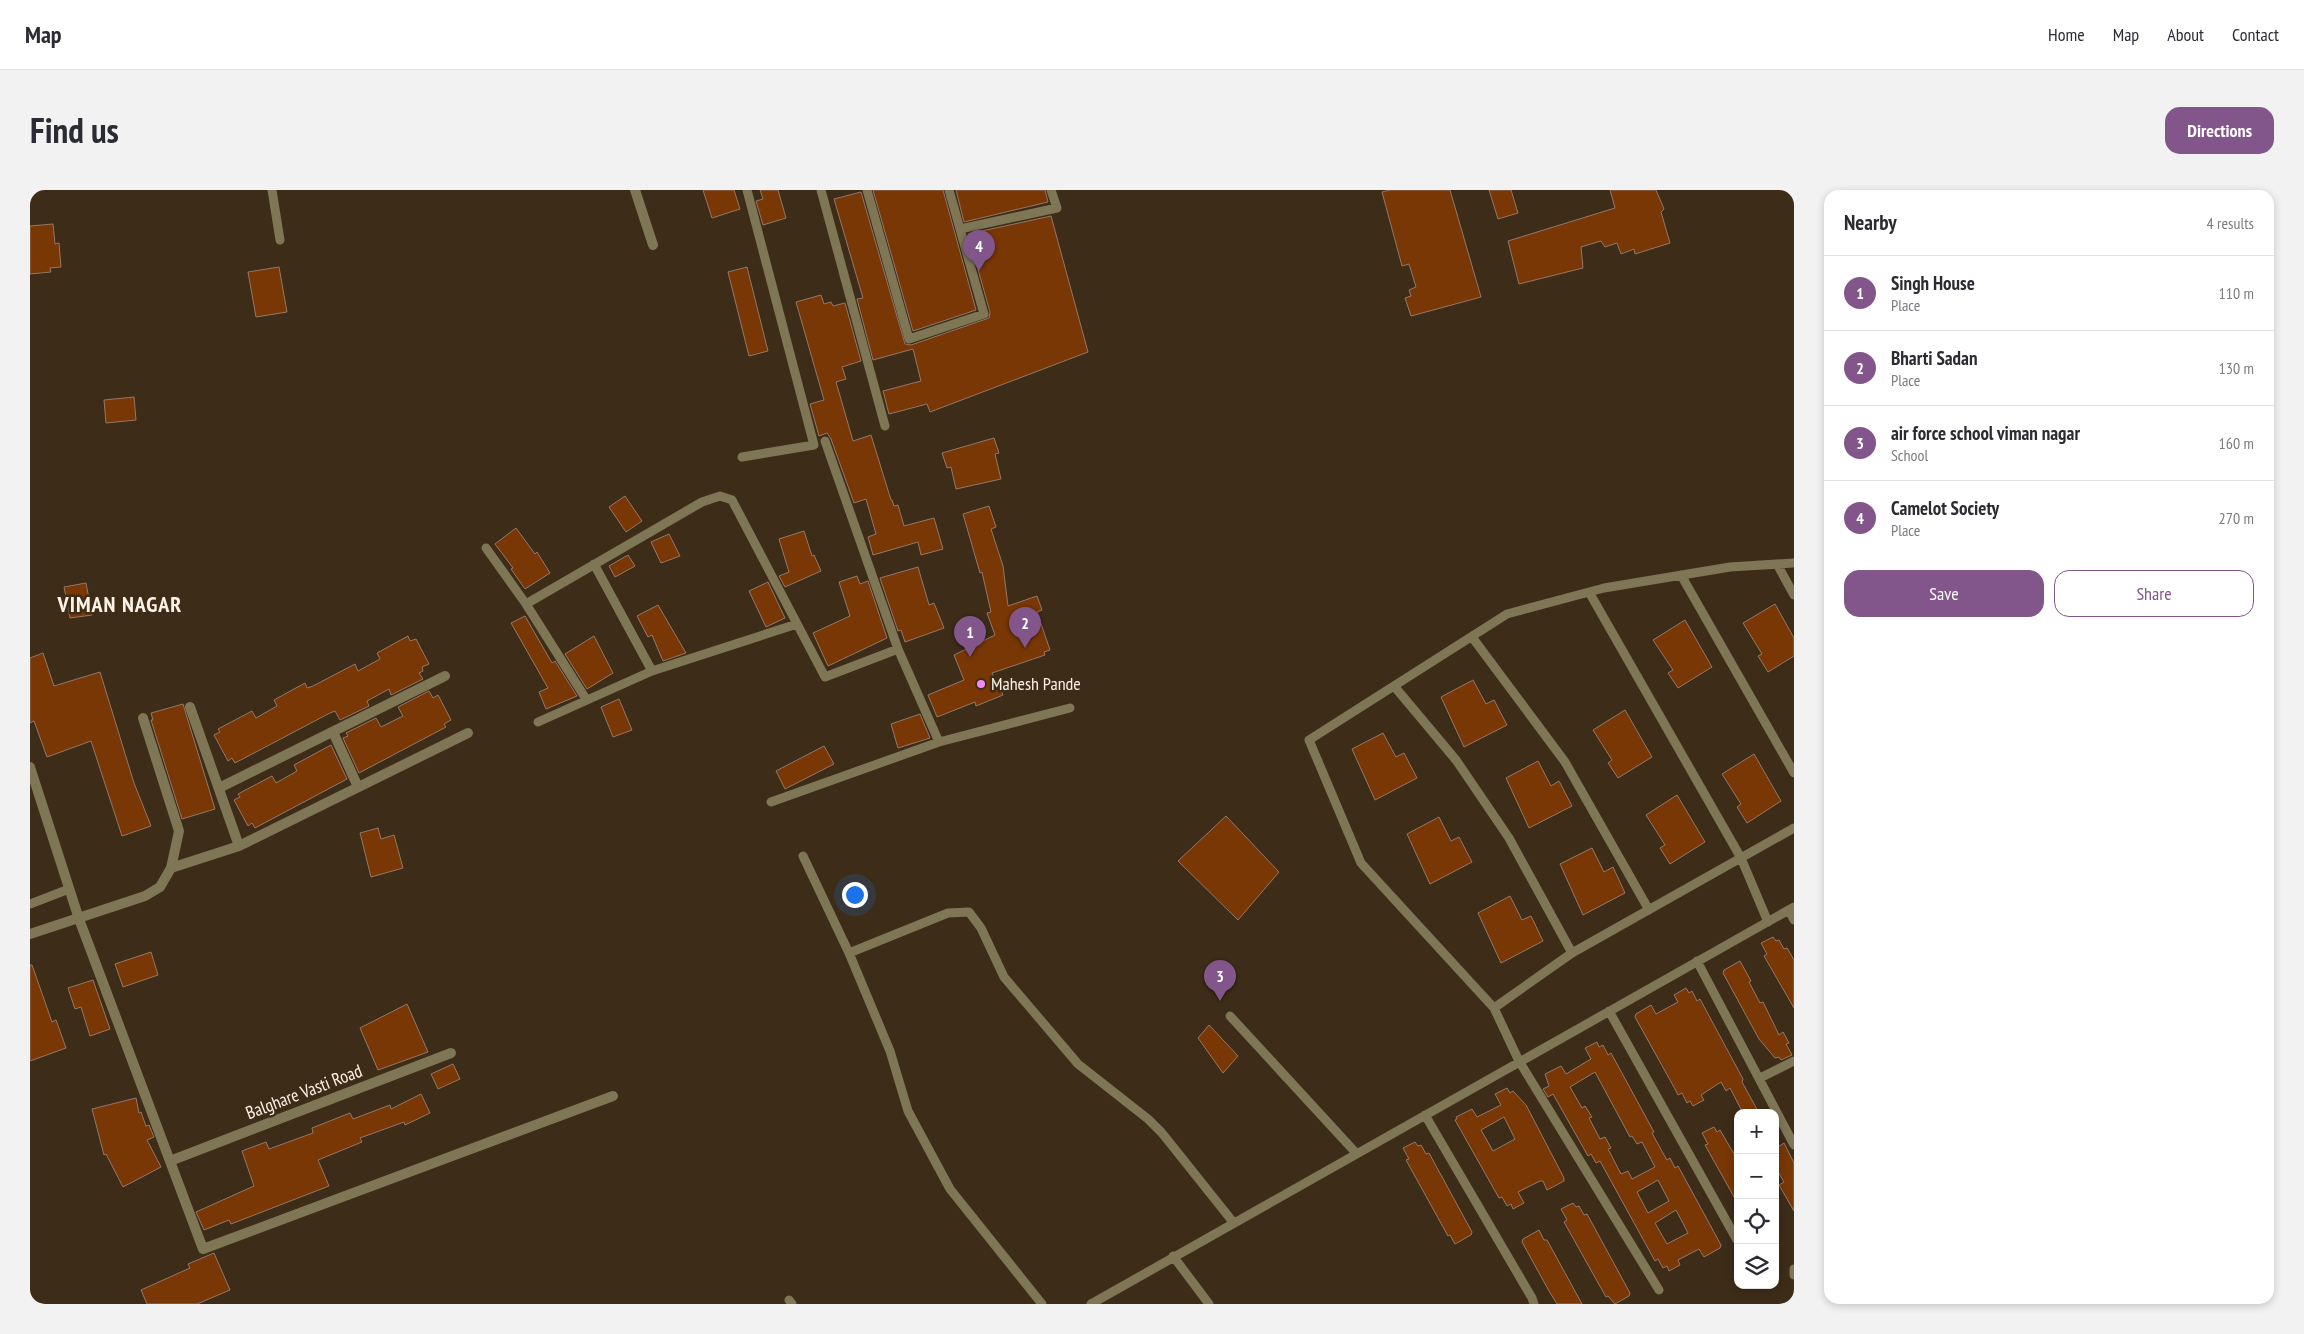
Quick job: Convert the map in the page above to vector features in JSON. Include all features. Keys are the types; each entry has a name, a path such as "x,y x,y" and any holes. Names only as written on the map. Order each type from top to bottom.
{"street":[{"path":"635,190 653,246"},
{"path":"219,788 445,676"},
{"path":"190,707 239,846"},
{"path":"30,934 145,896 160,887 171,868 179,830 143,718"},
{"path":"333,732 358,787"},
{"path":"171,868 239,846 468,733"},
{"path":"30,767 79,919 204,1249 613,1096"},
{"name":"Balghare Vasti Road","path":"170,1161 450,1053"}],"lane":[{"path":"272,190 280,240"},
{"path":"742,457 814,445 747,190"},
{"path":"821,190 885,426"},
{"path":"867,190 909,339 984,314 949,190"},
{"path":"960,230 1057,208 1051,190"},
{"path":"825,441 898,649 939,742"},
{"path":"526,604 702,502 720,496 732,500 825,677 898,649"},
{"path":"486,548 526,604 586,699"},
{"path":"1659,1290 1519,1061 1494,1008 1361,863 1309,740 1507,614 1589,592 1681,575 1730,568 1794,563"},
{"path":"594,564 652,671"},
{"path":"1778,564 1794,595"},
{"path":"1681,575 1794,774"},
{"path":"1589,592 1741,858 1768,922"},
{"path":"538,722 652,671 797,624"},
{"path":"1472,636 1565,762 1649,910"},
{"path":"1394,686 1456,760 1509,838 1572,953"},
{"path":"771,802 939,742 1070,708"},
{"path":"1494,1008 1572,953 1794,828"},
{"path":"803,856 849,952 890,1051 908,1111 950,1189 1042,1304"},
{"path":"30,904 69,889"},
{"path":"1091,1304 1233,1222 1791,909 1794,920"},
{"path":"849,952 948,912 969,912 981,928 1004,977 1078,1064 1162,1132 1233,1222"},
{"path":"1697,961 1794,1145"},
{"path":"1609,1011 1734,1235"},
{"path":"1230,1016 1356,1153"},
{"path":"1760,1078 1794,1061"},
{"path":"1425,1115 1534,1304"},
{"path":"1173,1256 1209,1304"},
{"path":"1794,1269 1794,1275"}],"building":[{"path":"703,190 734,190 740,209 712,218"},
{"path":"760,190 778,190 786,218 763,225 756,201 763,199"},
{"path":"873,190 943,190 976,310 913,331"},
{"path":"956,190 1045,190 1048,202 964,222"},
{"path":"1390,190 1450,190 1481,297 1411,316 1405,298 1411,296 1409,290 1416,287 1409,264 1402,266 1382,192"},
{"path":"1489,190 1511,190 1518,213 1498,219"},
{"path":"1610,190 1656,190 1664,209 1661,212 1670,243 1635,254 1634,249 1621,254 1617,243 1605,247 1601,241 1581,247 1583,268 1519,284 1508,241 1615,208"},
{"path":"861,192 905,344 911,345 989,318 990,312 968,234 1051,216 1088,352 930,412 927,404 889,414 883,391 921,381 913,349 873,360 857,299 863,298 834,199"},
{"path":"53,224 55,244 59,243 61,267 50,268 51,272 30,274 30,226"},
{"path":"279,267 287,312 256,317 248,272"},
{"path":"747,267 768,351 749,356 728,272"},
{"path":"821,295 824,304 831,302 833,306 845,303 861,361 842,367 846,379 836,382 853,441 871,435 891,500 894,506 898,505 904,526 934,518 943,549 921,555 918,542 873,555 868,537 876,534 866,499 854,503 831,439 827,433 819,436 810,404 824,400 796,302"},
{"path":"134,397 136,420 106,423 104,400"},
{"path":"994,438 999,453 995,454 1001,479 956,489 951,467 947,468 942,453"},
{"path":"625,496 642,521 626,532 609,507"},
{"path":"989,506 996,527 991,529 1003,566 1008,606 1037,596 1042,610 1037,612 1050,650 1044,652 1045,655 992,673 1003,695 976,706 975,702 937,717 928,695 964,680 954,655 995,635 987,613 991,612 982,572 980,573 963,514"},
{"path":"516,528 535,554 537,552 550,573 525,589 511,569 513,568 495,544"},
{"path":"804,531 812,556 814,555 821,571 785,587 779,576 789,572 779,539"},
{"path":"669,534 680,556 661,563 651,542"},
{"path":"628,555 635,566 615,577 609,566"},
{"path":"918,567 929,605 934,603 944,628 905,642 901,630 898,631 880,578"},
{"path":"857,576 860,584 868,581 887,638 828,666 813,633 850,616 839,582"},
{"path":"768,582 785,618 766,627 749,591"},
{"path":"86,583 92,615 70,618 64,587"},
{"path":"1775,604 1794,638 1794,656 1768,672 1758,656 1762,654 1743,623"},
{"path":"658,605 686,653 663,661 652,635 648,637 637,616"},
{"path":"525,616 552,663 555,661 577,696 546,709 539,692 548,688 511,623"},
{"path":"1685,620 1712,667 1678,688 1668,673 1673,670 1653,640"},
{"path":"408,636 410,641 416,639 429,664 422,667 423,671 419,673 423,679 391,695 389,689 367,701 369,706 340,720 335,711 235,763 232,758 228,761 214,735 220,732 218,729 252,711 256,718 277,706 274,700 305,683 307,688 313,686 355,664 358,671 380,659 377,653"},
{"path":"594,636 613,673 587,689 565,654"},
{"path":"43,653 54,686 100,672 134,783 151,826 122,836 91,741 47,757 34,721 30,723 30,658"},
{"path":"1473,680 1486,704 1494,700 1507,725 1464,747 1441,697"},
{"path":"429,691 433,698 438,695 451,720 444,724 446,727 359,773 343,738 348,736 346,733 376,718 381,727 403,716 398,707"},
{"path":"619,699 632,730 613,737 601,707"},
{"path":"183,704 215,809 182,819 151,720 153,720 151,713"},
{"path":"1625,710 1652,757 1618,778 1608,763 1612,760 1593,730"},
{"path":"920,714 930,738 898,748 891,724"},
{"path":"1383,733 1396,757 1404,753 1417,778 1375,800 1352,749"},
{"path":"331,745 347,779 255,828 252,823 248,826 234,800 240,797 238,794 272,776 276,783 297,771 294,765"},
{"path":"824,746 834,764 785,789 776,771"},
{"path":"1754,754 1781,801 1747,823 1737,807 1741,804 1722,774"},
{"path":"1538,761 1551,786 1559,781 1572,806 1529,828 1506,778"},
{"path":"1677,795 1705,842 1670,864 1660,848 1665,845 1646,815"},
{"path":"1226,816 1279,872 1238,920 1178,861"},
{"path":"1439,817 1451,841 1459,837 1472,862 1430,884 1407,834"},
{"path":"378,828 381,839 394,835 403,868 371,877 360,833"},
{"path":"1592,848 1604,872 1613,867 1625,893 1583,915 1560,864"},
{"path":"1510,896 1522,920 1531,916 1543,941 1501,963 1478,913"},
{"path":"1773,937 1776,941 1779,940 1784,949 1787,948 1794,960 1794,1008 1764,956 1767,954 1761,943"},
{"path":"151,952 158,975 123,987 115,964"},
{"path":"1740,961 1760,1003 1763,1002 1779,1035 1783,1032 1789,1043 1786,1044 1792,1055 1781,1060 1779,1057 1775,1058 1759,1039 1723,973 1724,970"},
{"path":"30,965 32,965 52,1022 56,1020 66,1048 30,1061"},
{"path":"93,980 110,1029 90,1036 81,1007 75,1009 68,988"},
{"path":"1686,988 1689,993 1692,991 1697,1001 1700,999 1757,1109 1741,1109 1730,1088 1726,1091 1721,1082 1701,1095 1704,1100 1693,1106 1690,1101 1687,1103 1682,1093 1678,1095 1635,1017 1636,1014 1651,1005 1656,1014 1678,1002 1674,995"},
{"path":"407,1004 428,1052 378,1070 360,1028"},
{"path":"1209,1025 1238,1056 1223,1073 1198,1038"},
{"path":"1597,1042 1599,1047 1603,1045 1608,1055 1611,1053 1654,1132 1652,1133 1664,1155 1667,1160 1670,1158 1675,1168 1678,1166 1721,1245 1720,1248 1704,1257 1699,1249 1678,1260 1680,1265 1669,1271 1667,1266 1663,1268 1658,1259 1655,1261 1600,1161 1596,1163 1591,1154 1588,1156 1553,1094 1548,1097 1543,1089 1549,1086 1545,1074 1561,1066 1566,1074 1591,1059 1585,1048","holes":["1595,1072 1630,1137 1632,1136 1637,1144 1642,1142 1655,1167 1632,1179 1628,1171 1621,1174 1608,1149 1611,1148 1605,1137 1600,1139 1589,1118 1592,1117 1585,1106 1582,1108 1570,1087","1658,1180 1669,1201 1648,1213 1637,1192","1676,1210 1688,1233 1667,1244 1655,1223"]},
{"path":"453,1064 460,1079 438,1089 431,1074"},
{"path":"1507,1088 1510,1093 1513,1091 1526,1105 1564,1178 1564,1181 1547,1190 1543,1181 1540,1181 1518,1192 1524,1203 1513,1209 1511,1204 1507,1206 1502,1197 1499,1198 1455,1120 1457,1119 1456,1117 1472,1109 1477,1117 1501,1105 1495,1094","holes":["1504,1117 1515,1139 1493,1151 1481,1130"]},
{"path":"421,1094 430,1113 405,1125 404,1122 360,1138 362,1142 318,1160 329,1186 231,1224 229,1220 204,1230 196,1212 254,1186 242,1151 266,1142 269,1149 313,1133 312,1128 350,1113 353,1119 390,1105 391,1109"},
{"path":"136,1098 139,1113 141,1112 146,1126 149,1125 154,1137 147,1140 161,1167 123,1187 106,1154 104,1155 92,1109"},
{"path":"1714,1127 1717,1132 1720,1130 1734,1154 1734,1197 1705,1145 1708,1144 1702,1133"},
{"path":"1415,1142 1418,1146 1421,1145 1426,1154 1429,1153 1472,1232 1471,1235 1455,1244 1450,1235 1448,1236 1406,1160 1409,1159 1403,1148"},
{"path":"1784,1143 1794,1163 1794,1211 1779,1185 1784,1182 1779,1174 1779,1146"},
{"path":"1573,1203 1576,1207 1579,1206 1584,1215 1587,1214 1630,1293 1629,1296 1615,1304 1608,1296 1606,1297 1564,1222 1567,1220 1561,1209"},
{"path":"1539,1230 1544,1240 1547,1240 1582,1304 1557,1304 1549,1291 1522,1242 1523,1239"},
{"path":"214,1253 230,1290 197,1304 147,1304 141,1290 190,1268 188,1264"}],"place":[{"name":"Camelot Society","path":"979,271"},
{"name":"Bharti Sadan","path":"1025,648"},
{"name":"Singh House","path":"970,657"},
{"name":"Mahesh Pande","path":"981,684"},
{"name":"air force school viman nagar","path":"1220,1001"}],"district":[{"name":"VIMAN NAGAR","path":"120,604"}]}
